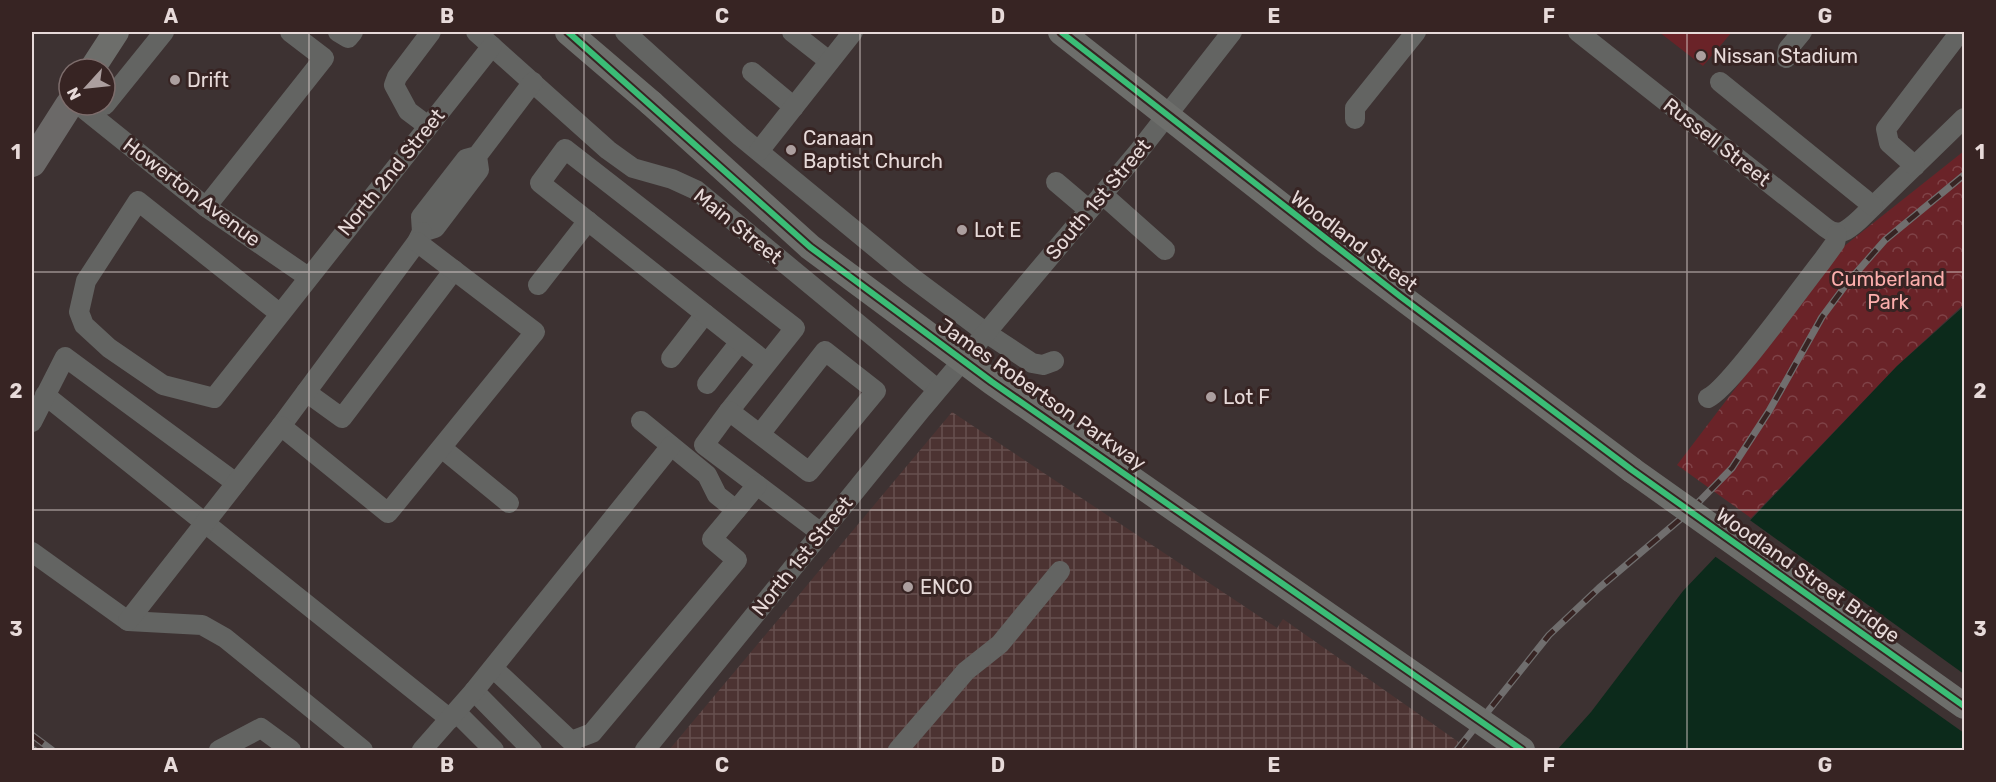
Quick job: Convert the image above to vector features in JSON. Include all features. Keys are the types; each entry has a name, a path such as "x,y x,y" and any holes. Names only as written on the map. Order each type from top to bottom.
{"highway":[{"path":"32,163 61,117"}],"main road":[{"path":"100,57 116,32"},
{"name":"James Robertson Parkway","path":"568,32 651,103 819,254 992,382 1522,750"},
{"name":"Woodland Street","path":"1061,32 1324,240 1632,470"},
{"name":"Woodland Street Bridge","path":"1632,470 1965,706"}],"street":[{"path":"117,85 164,32"},
{"path":"206,207 324,58 290,32"},
{"path":"338,32 348,38 353,32"},
{"path":"428,126 408,111 394,85 397,77 431,32"},
{"name":"Main Street","path":"476,32 577,122 633,168 672,179 696,190 937,389"},
{"path":"625,32 759,152 902,269 985,332 1032,363 1043,365 1054,361"},
{"path":"792,32 830,61"},
{"path":"759,152 852,32"},
{"name":"South 1st Street","path":"960,363 1167,116 1232,32"},
{"path":"1355,119 1355,108 1416,32"},
{"name":"Russell Street","path":"1578,32 1826,228 1837,234"},
{"path":"1786,58 1788,50 1802,32"},
{"path":"1915,166 1889,143 1886,129 1888,123 1960,32"},
{"name":"North 2nd Street","path":"285,306 138,201 86,281 79,312 84,324 109,348 163,385 214,398 492,46"},
{"path":"752,72 794,107"},
{"path":"128,621 281,426 420,237 421,217 466,159 477,156 533,82"},
{"path":"1720,82 1874,206"},
{"name":"Howerton Avenue","path":"106,117 206,207 308,277"},
{"path":"1708,398 1717,393 1822,261 1837,234 1844,232 1859,220 1965,118"},
{"path":"577,122 565,138 566,149 540,183 767,363"},
{"path":"566,149 795,328 704,445 821,533"},
{"path":"1056,182 1089,210"},
{"path":"1102,194 1165,250"},
{"path":"538,285 588,221"},
{"path":"281,426 388,513 443,449 535,332 454,270 420,237"},
{"path":"306,392 342,418 454,270"},
{"path":"671,358 705,314"},
{"path":"707,384 740,342"},
{"path":"729,411 808,472 876,391 825,351 760,434"},
{"path":"32,422 65,357 236,483"},
{"name":"North 1st Street","path":"645,750 960,363"},
{"path":"45,395 453,716 487,748"},
{"path":"641,422 707,475 717,495 736,510"},
{"path":"422,750 493,668 671,446"},
{"path":"443,449 509,503"},
{"path":"493,668 571,741 592,733 737,560 712,539 757,485"},
{"path":"32,552 128,621 202,625 225,638 363,750"},
{"path":"898,750 966,671 1000,644 1060,571"},
{"path":"474,691 532,750"},
{"path":"219,750 261,728 291,750"}],"shaded area":[{"path":"1964,306 1964,750 1557,750 1591,712 1683,591 1897,366"},
{"path":"952,412 1277,628 1283,619 1470,750 669,750"}],"green space":[{"name":"Nissan Stadium","path":"1659,32 1732,32 1703,66"},
{"name":"Cumberland Park","path":"1964,151 1964,304 1897,366 1751,518 1677,465 1843,247"}],"pier":[{"path":"1747,518 1964,674 1964,733 1713,555"}],"railway":[{"path":"1457,750 1549,635 1599,588 1691,510 1732,468 1769,411 1822,317 1848,282 1885,240 1964,175"},
{"path":"32,735 52,750"}],"cycle path":[{"path":"568,32 810,247 992,382 1522,750"},
{"path":"1061,32 1401,297 1632,470 1964,706"}],"place":[{"name":"Nissan Stadium","path":"1701,56"},
{"name":"Drift","path":"175,80"},
{"name":"Canaan Baptist Church","path":"791,150"},
{"name":"Lot E","path":"962,230"},
{"name":"Lot F","path":"1211,397"},
{"name":"ENCO","path":"908,587"}]}
